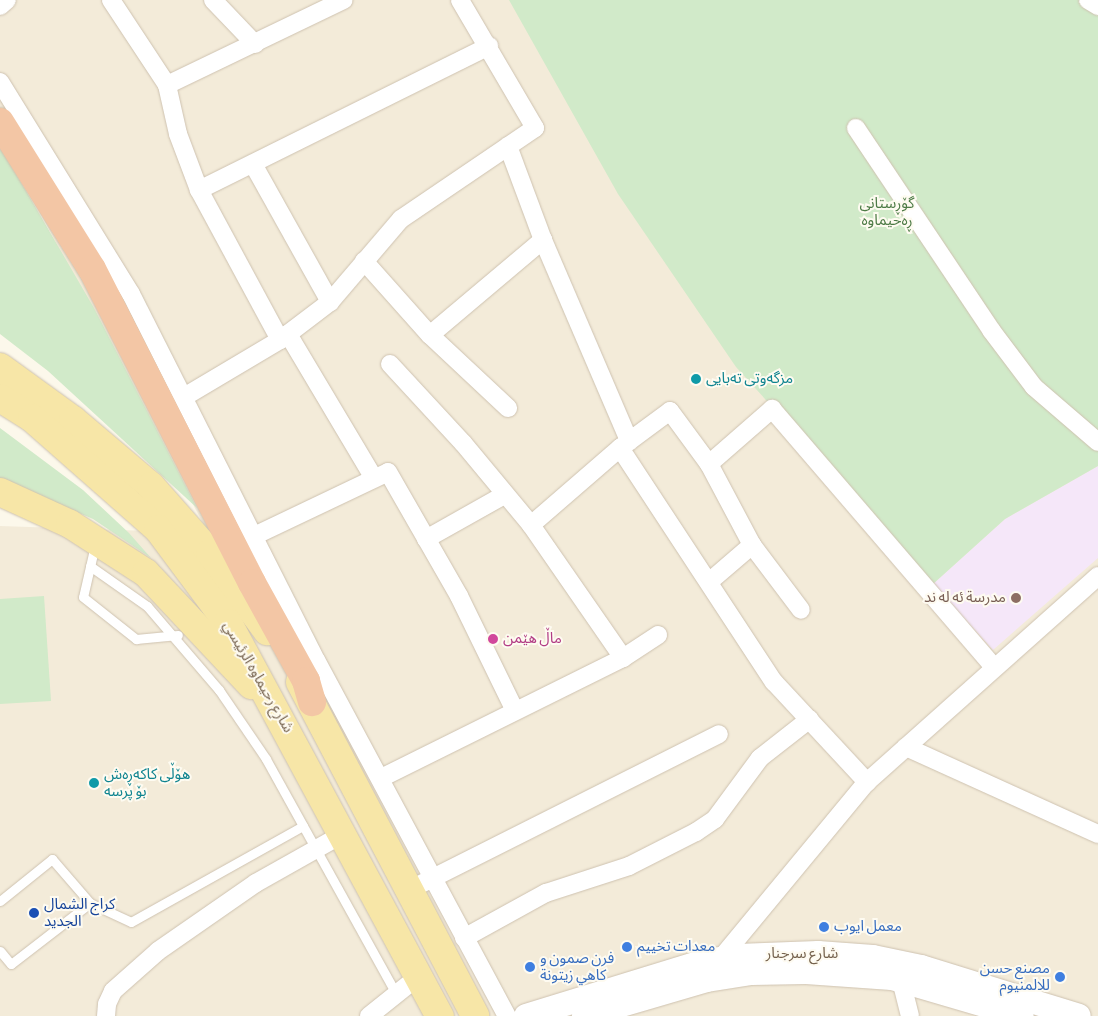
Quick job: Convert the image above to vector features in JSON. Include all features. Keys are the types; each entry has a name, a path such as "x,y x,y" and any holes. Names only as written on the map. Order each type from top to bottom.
{"highway":[{"path":"0,122 92,269 247,574 306,681 312,702"}],"main road":[{"name":"شارع رحيماوه الرئيسي","path":"0,367 73,420 151,486 210,553 258,616 312,702 407,890 475,1016"},
{"name":"شارع رحيماوه الرئيسي","path":"0,398 32,418 158,529 228,623 284,721 440,1016"},
{"path":"0,492 40,509 96,539 146,573 185,630 284,721"}],"street":[{"path":"0,6 7,0"},
{"path":"111,0 167,85 178,134 199,190 284,337 374,478"},
{"path":"213,0 255,44"},
{"path":"167,85 344,0"},
{"path":"184,397 284,337 330,302 401,219 535,128 489,46 460,0"},
{"path":"1088,0 1098,6"},
{"path":"199,190 489,46"},
{"path":"0,82 131,294 316,660 507,1016"},
{"path":"856,128 991,330 1034,387 1098,442"},
{"path":"508,146 542,240 624,444 709,582 774,682 867,782"},
{"path":"253,164 330,302"},
{"path":"430,336 542,240"},
{"path":"364,261 430,336 508,408"},
{"path":"390,364 463,443 504,495 531,525 623,658"},
{"path":"709,464 772,409 994,667"},
{"path":"531,525 624,444 670,411 709,464 752,545 800,610"},
{"path":"254,536 388,472 459,596 514,709"},
{"path":"426,539 504,495"},
{"path":"709,582 752,545"},
{"path":"722,957 867,782 1098,576"},
{"path":"381,778 514,709 623,658 658,635"},
{"path":"464,938 546,893 629,866 696,832 715,819 760,758 810,719"},
{"path":"407,890 719,734"},
{"path":"906,747 1098,834"},
{"path":"106,1016 107,1004 113,991 140,965 195,923 315,849 343,834"},
{"name":"شارع سرجنار","path":"526,1016 674,968 722,957 818,953 873,957 921,967 1028,1011"},
{"name":"شارع سرجنار","path":"584,1016 637,1008 707,980 751,974 833,972 901,980 1028,1011 1079,1016"},
{"path":"369,1016 419,976"},
{"path":"901,980 910,1016"}],"lane":[{"path":"96,539 83,597 136,639 185,630"},
{"path":"90,566 185,630 219,690 256,744 396,994"},
{"path":"0,901 52,859 90,903 131,922 303,826"},
{"path":"0,951 11,964 90,903"}],"shaded area":[{"path":"0,0 1098,0 1098,1016 0,1016 0,526 208,533 0,136"},
{"path":"1098,466 1098,558 993,650 933,584 1005,519"}],"green space":[{"name":"گۆڕستانی ڕەحیماوە","path":"509,0 1098,0 1098,466 1005,519 933,584 736,367 618,194"},
{"path":"0,146 94,308 197,508 48,371 0,334"},
{"path":"0,428 83,490 129,533 151,558 93,519 0,479"},
{"path":"44,596 51,701 0,704 0,599"}],"place":[{"name":"مزگەوتی تەبایی","path":"696,379"},
{"name":"مدرسة ئه له ند","path":"1016,598"},
{"name":"ماڵ هێمن","path":"493,639"},
{"name":"هۆڵی کاکەڕەش بۆ پرسە","path":"94,783"},
{"name":"كراج الشمال الجديد","path":"34,913"},
{"name":"معمل ايوب","path":"824,927"},
{"name":"معدات تخييم","path":"627,947"},
{"name":"فرن صمون و كاهي زيتونة","path":"530,967"},
{"name":"مصنع حسن للالمنيوم","path":"1060,977"}]}
